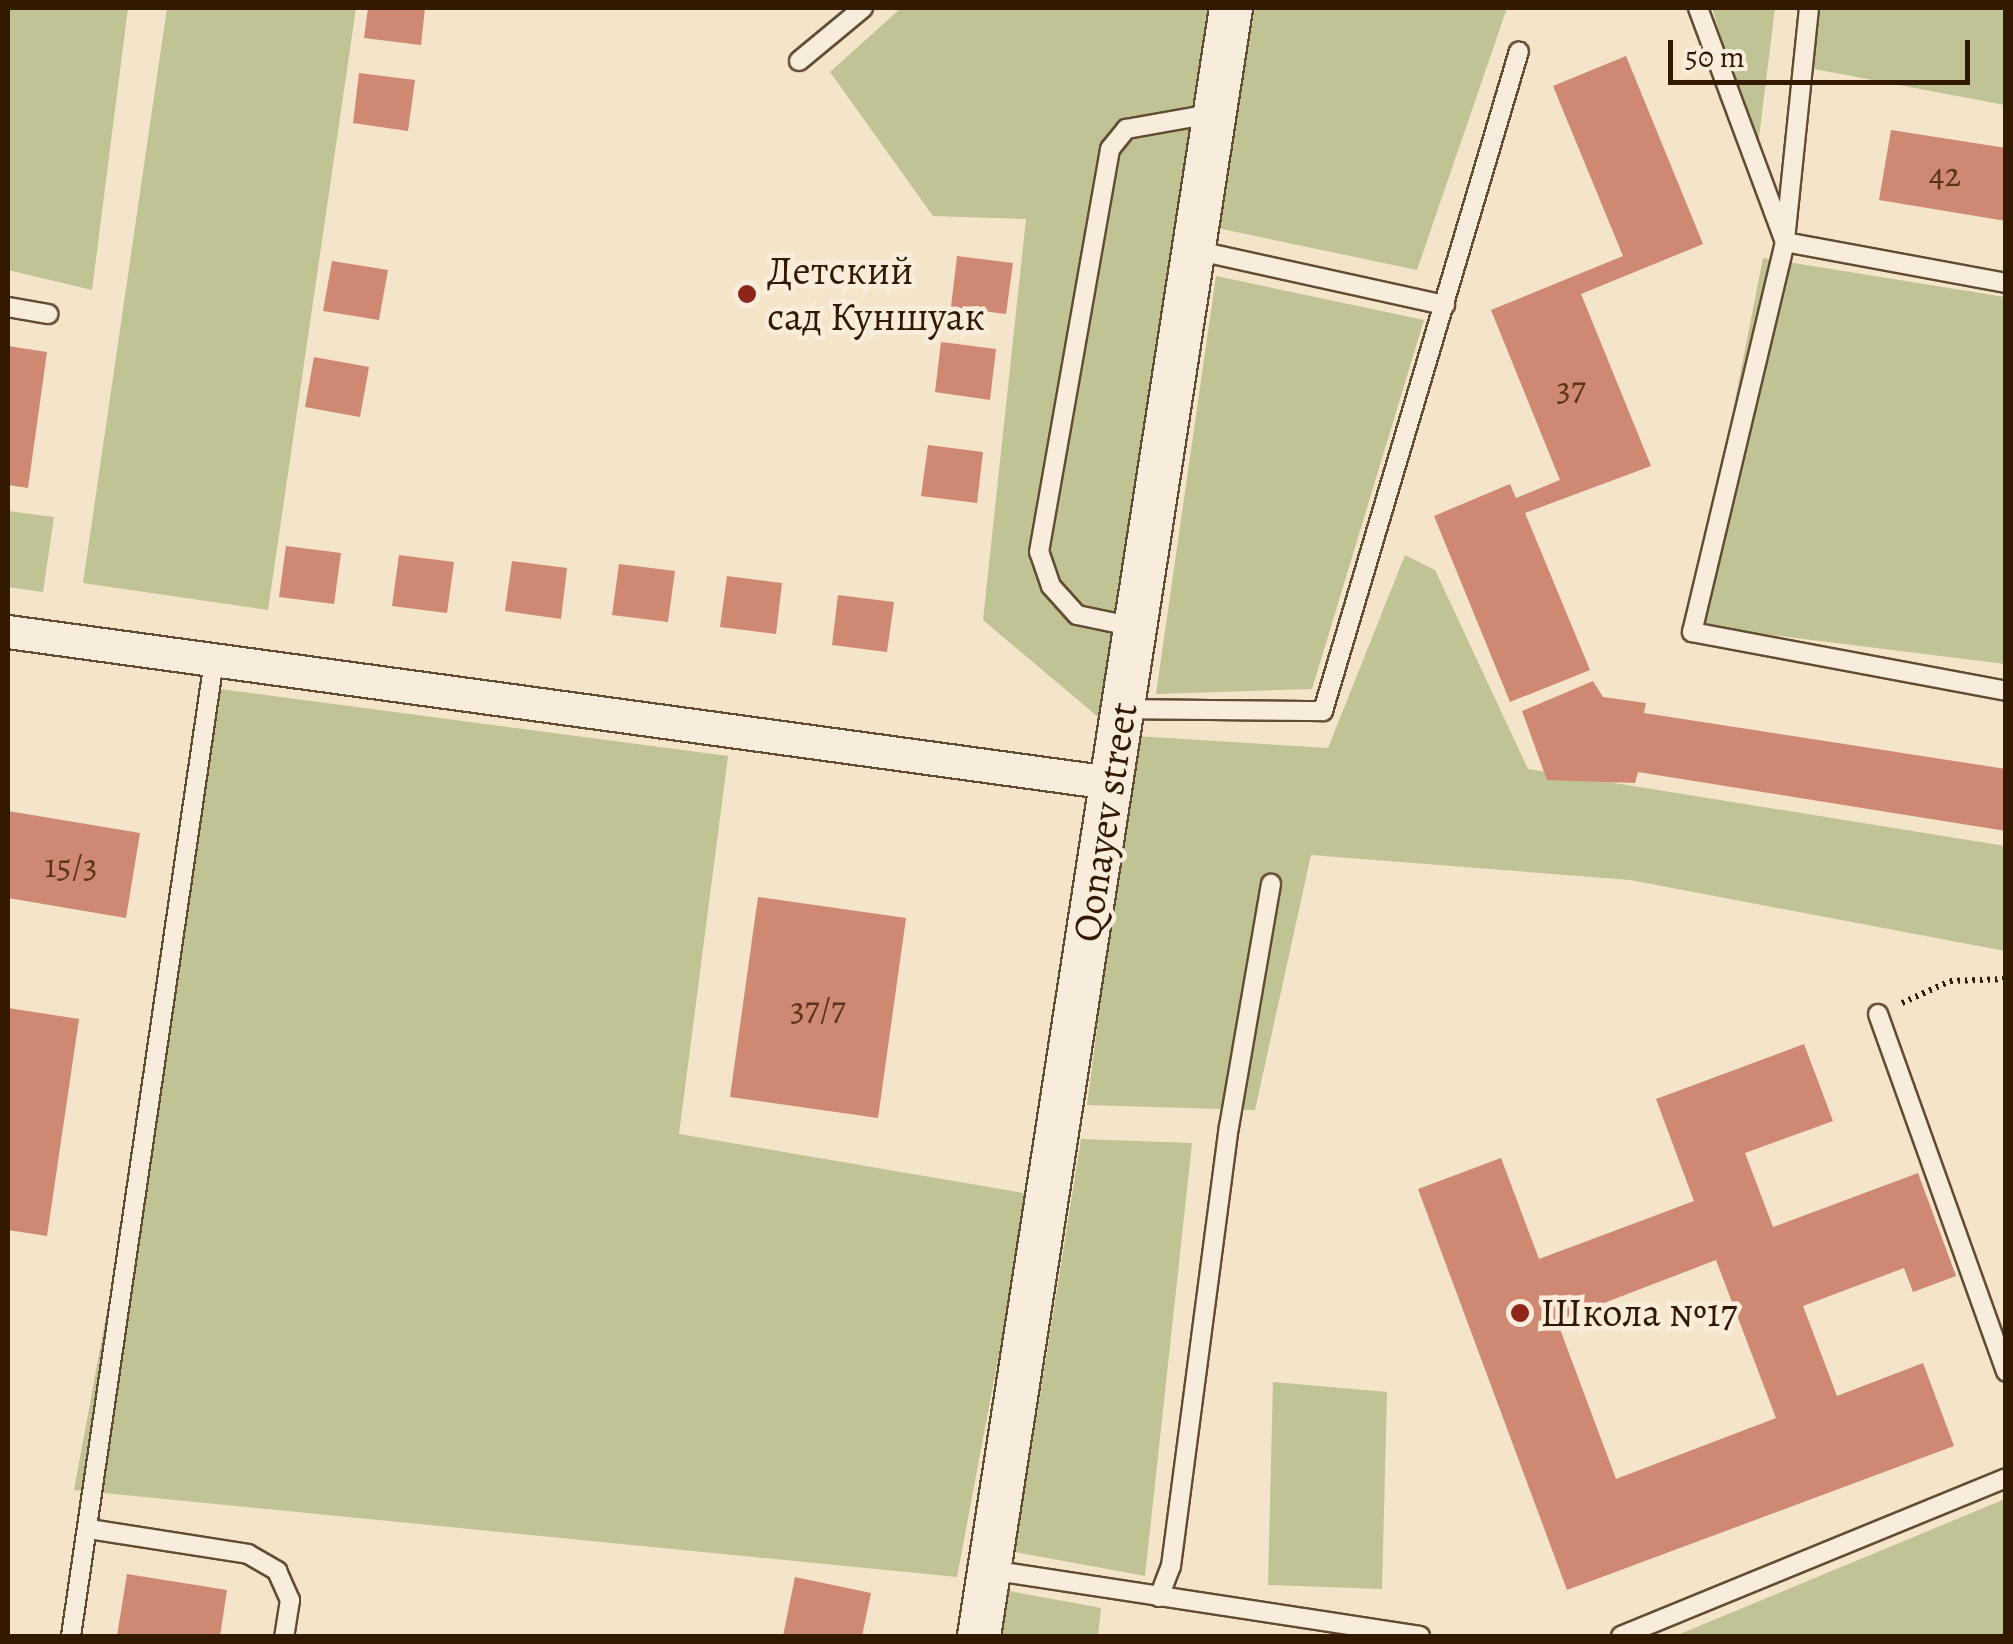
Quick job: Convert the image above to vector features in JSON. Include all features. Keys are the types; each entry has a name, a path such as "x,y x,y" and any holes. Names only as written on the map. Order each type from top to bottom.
{"street":[{"name":"Qonayev street","path":"979,1636 1231,8"},
{"path":"8,632 1111,783"}],"lane":[{"path":"800,61 863,8"},
{"path":"1698,8 1785,242"},
{"path":"1809,8 1785,242 1692,632 2006,691"},
{"path":"1122,709 1323,710 1518,52"},
{"path":"1135,627 1076,615 1051,586 1039,552 1110,149 1126,128 1217,113"},
{"path":"1785,242 2006,283"},
{"path":"1194,250 1444,305"},
{"path":"8,306 48,314"},
{"path":"72,1636 214,660"},
{"path":"1159,1597 1171,1566 1229,1126 1271,884"},
{"path":"1878,1014 2006,1372"},
{"path":"1621,1636 2006,1478"},
{"path":"89,1529 248,1554 277,1571 290,1600 284,1636"},
{"path":"989,1570 1420,1636"}],"path":[{"path":"1878,1014 1950,981 2006,979"}],"green space":[{"path":"8,8 128,8 92,290 8,270"},
{"path":"167,8 356,8 268,610 83,583"},
{"path":"901,8 1214,8 1104,722 983,620 1026,219 933,216 830,72"},
{"path":"1255,8 1507,8 1417,270 1217,228"},
{"path":"1712,8 1775,8 1757,153"},
{"path":"1818,8 2005,8 2005,105 1809,68"},
{"path":"1763,258 2005,297 2005,664 1691,625"},
{"path":"1216,276 1424,320 1312,689 1156,694"},
{"path":"8,511 54,517 43,592 8,587"},
{"path":"1405,555 1435,570 1528,769 2005,846 2005,951 1630,880 1311,855 1255,1110 1087,1105 1135,736 1328,748"},
{"path":"204,687 728,756 679,1134 1029,1194 957,1577 74,1490 216,721"},
{"path":"1081,1139 1192,1143 1145,1576 1015,1552"},
{"path":"1273,1382 1387,1392 1382,1589 1268,1585"},
{"path":"2005,1499 2005,1636 1675,1636"},
{"path":"1004,1590 1101,1608 1098,1636 999,1636"}],"building":[{"path":"368,8 425,8 421,45 364,38"},
{"path":"1626,56 1703,244 1581,294 1651,466 1525,513 1590,670 1510,702 1434,516 1510,484 1516,498 1560,480 1491,310 1623,256 1553,86"},
{"path":"359,73 415,80 408,131 353,123"},
{"path":"1891,130 2006,148 2006,221 1879,200"},
{"path":"957,256 1013,263 1006,314 951,307"},
{"path":"332,261 388,270 379,320 323,311"},
{"path":"941,342 996,349 990,400 935,392"},
{"path":"8,346 47,352 28,488 8,485"},
{"path":"314,357 369,367 360,417 305,407"},
{"path":"928,445 983,452 977,503 921,496"},
{"path":"286,546 341,553 334,604 279,597"},
{"path":"399,555 454,562 447,613 392,606"},
{"path":"512,561 567,568 561,619 505,611"},
{"path":"619,564 675,571 668,622 612,615"},
{"path":"727,576 782,583 776,634 720,627"},
{"path":"838,595 894,602 887,652 832,645"},
{"path":"1593,681 1603,697 1646,703 1644,713 2006,769 2006,831 1638,772 1635,783 1547,780 1522,711"},
{"path":"8,811 140,833 126,918 8,898"},
{"path":"758,897 906,918 878,1118 730,1097"},
{"path":"8,1008 79,1019 47,1236 8,1230"},
{"name":"Школа №17","path":"1804,1044 1833,1121 1745,1153 1773,1227 1918,1173 1956,1276 1913,1292 1904,1268 1803,1306 1837,1396 1923,1363 1954,1446 1567,1590 1418,1189 1501,1158 1539,1259 1694,1201 1656,1099","holes":["1716,1260 1776,1418 1616,1479 1557,1321"]},
{"path":"127,1574 227,1590 220,1636 117,1636"},
{"path":"795,1577 871,1593 862,1636 783,1636"}],"place":[{"name":"Детский сад Куншуак","path":"747,294"},
{"name":"Школа №17","path":"1520,1313"}]}
